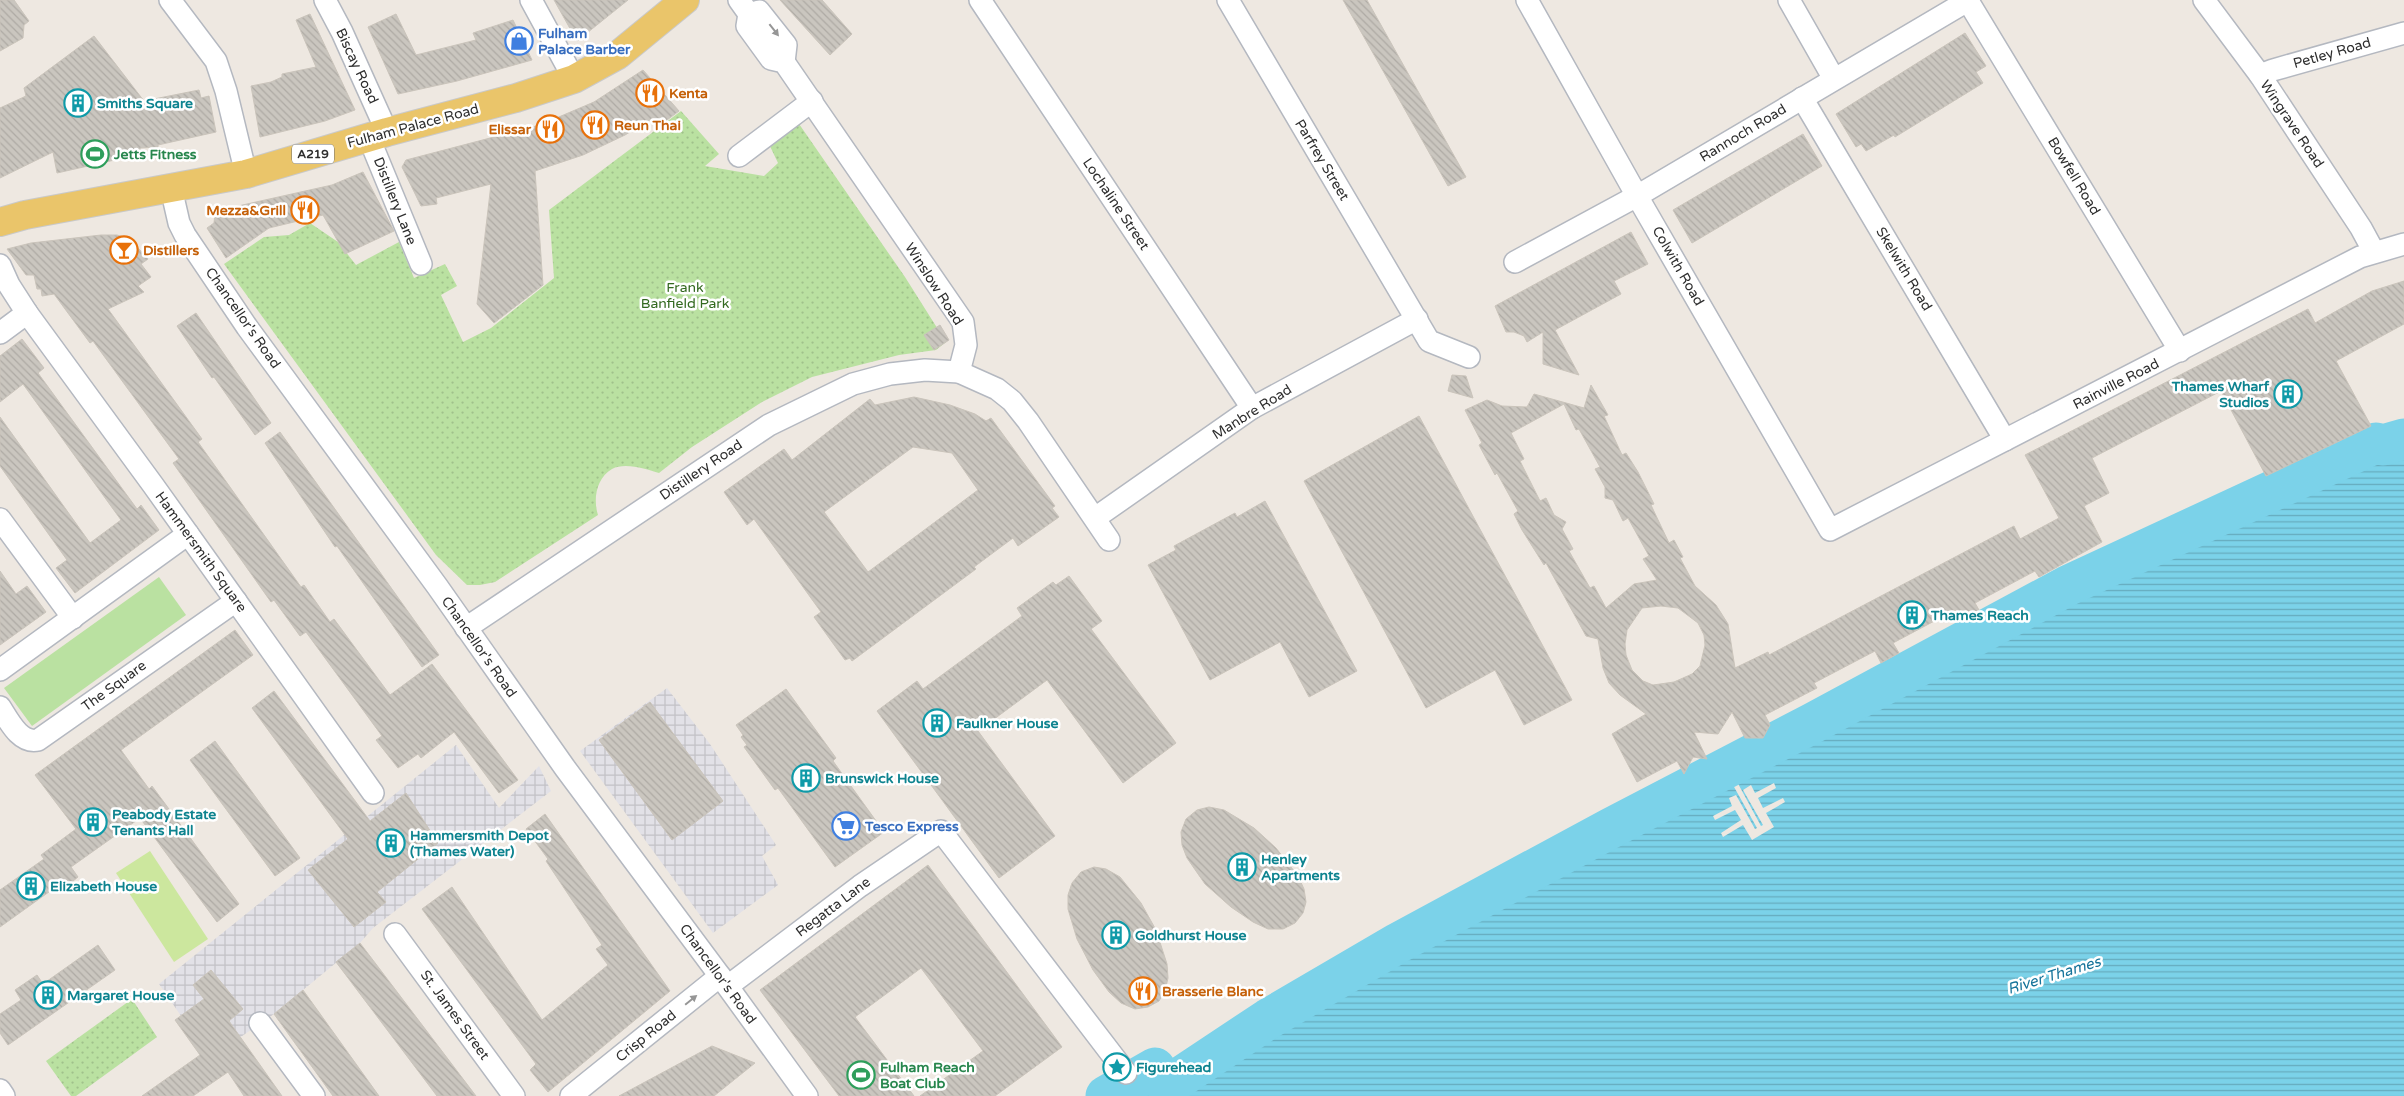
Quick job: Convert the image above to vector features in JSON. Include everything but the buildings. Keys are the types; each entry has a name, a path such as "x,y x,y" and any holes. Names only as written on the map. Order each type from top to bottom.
{"main road":[{"name":"Fulham Palace Road","path":"0,222 25,215 246,174 378,135 516,98 574,79 618,55 685,0"}],"street":[{"path":"170,0 216,61 226,91 246,174"},
{"name":"Biscay Road","path":"325,0 342,32 378,135"},
{"path":"531,0 574,79"},
{"name":"Lochaline Street","path":"980,0 1252,408"},
{"name":"Parfrey Street","path":"1228,0 1429,341 1469,357"},
{"name":"Colwith Road","path":"1527,0 1637,196 1830,530"},
{"path":"1789,0 1834,78"},
{"name":"Rannoch Road","path":"1514,262 1637,196 1968,0"},
{"name":"Bowfell Road","path":"1968,0 2180,351"},
{"name":"Wingrave Road","path":"2204,0 2260,76 2362,228 2374,252"},
{"name":"Winslow Road","path":"744,7 746,26 771,58 784,62 963,322 966,345 959,372"},
{"name":"Petley Road","path":"2260,76 2273,70 2404,33"},
{"name":"Skelwith Road","path":"1802,98 2005,440"},
{"path":"739,156 812,102"},
{"name":"Distillery Lane","path":"378,135 421,264"},
{"name":"Chancellor's Road","path":"171,188 179,223 185,235 247,327 466,628 564,768 724,981 806,1096"},
{"name":"Rainville Road","path":"1830,530 2360,257 2404,244"},
{"name":"Hammersmith Square","path":"0,265 9,285 27,313 374,793"},
{"path":"0,333 27,313"},
{"name":"Manbre Road","path":"1095,518 1252,408 1417,319"},
{"name":"Distillery Road","path":"466,628 738,445 798,409 853,384 890,374 925,370 959,372"},
{"path":"959,372 997,389 1012,401 1028,420 1109,540"},
{"path":"0,519 73,618"},
{"path":"0,670 188,534"},
{"name":"The Square","path":"0,708 23,739 31,742 38,740 236,601"},
{"name":"Regatta Lane","path":"724,981 940,830 1126,1073"},
{"name":"St. James Street","path":"395,934 514,1096"},
{"name":"Crisp Road","path":"571,1096 724,981"},
{"path":"260,1024 314,1096"},
{"path":"0,1090 4,1096"}],"shaded area":[{"path":"667,688 710,744 776,845 762,856 778,885 713,933 580,751"},
{"path":"456,745 499,808 539,766 551,791 373,928 360,943 274,1014 210,1058 159,984"}],"green space":[{"name":"Frank Banfield Park","path":"681,111 719,154 705,166 764,176 778,163 768,142 797,121 905,277 946,342 936,350 899,355 812,377 762,402 692,447 659,473 629,466 612,469 602,478 597,490 596,503 598,515 495,582 467,585 436,555 224,264 264,237 289,235 310,223 338,242 356,265 399,242 414,278 445,264 457,286 441,295 463,342 491,328 554,278 549,210"},
{"path":"159,577 186,615 32,726 4,688"},
{"path":"150,851 208,939 174,962 116,873"},
{"path":"132,999 157,1037 76,1096 71,1096 46,1061"}],"water":[{"name":"River Thames","path":"2404,439 2404,1096 1106,1096 1155,1068 1167,1086 1268,1019 1398,943 2069,585 2376,443 2383,445"}],"pier":[{"path":"1729,767 1761,826 1763,825 1743,790 1751,785 1755,793 1774,783 1776,788 1758,798 1763,808 1783,798 1785,802 1766,813 1774,827 1752,840 1743,825 1723,837 1721,833 1741,820 1735,810 1715,820 1713,816 1732,806 1729,798 1736,795 1755,829 1757,828 1724,769"}],"waterway":[{"path":"1106,1096 1155,1068 1167,1086 1268,1019 1398,943 2069,585 2376,443 2383,445 2404,439"}],"place":[{"name":"Fulham Palace Barber","path":"519,41"},
{"name":"Kenta","path":"650,93"},
{"name":"Smiths Square","path":"78,103"},
{"name":"Reun Thai","path":"595,125"},
{"name":"Elissar","path":"550,129"},
{"name":"Jetts Fitness","path":"95,154"},
{"name":"Mezza&Grill","path":"305,210"},
{"name":"Distillers","path":"124,250"},
{"name":"Thames Wharf Studios","path":"2288,394"},
{"name":"Thames Reach","path":"1912,615"},
{"name":"Faulkner House","path":"937,723"},
{"name":"Brunswick House","path":"806,778"},
{"name":"Peabody Estate Tenants Hall","path":"93,822"},
{"name":"Tesco Express","path":"846,826"},
{"name":"Hammersmith Depot (Thames Water)","path":"391,843"},
{"name":"Henley Apartments","path":"1242,867"},
{"name":"Elizabeth House","path":"31,886"},
{"name":"Goldhurst House","path":"1116,935"},
{"name":"Brasserie Blanc","path":"1143,991"},
{"name":"Margaret House","path":"48,995"},
{"name":"Figurehead","path":"1117,1067"},
{"name":"Fulham Reach Boat Club","path":"861,1075"}]}
